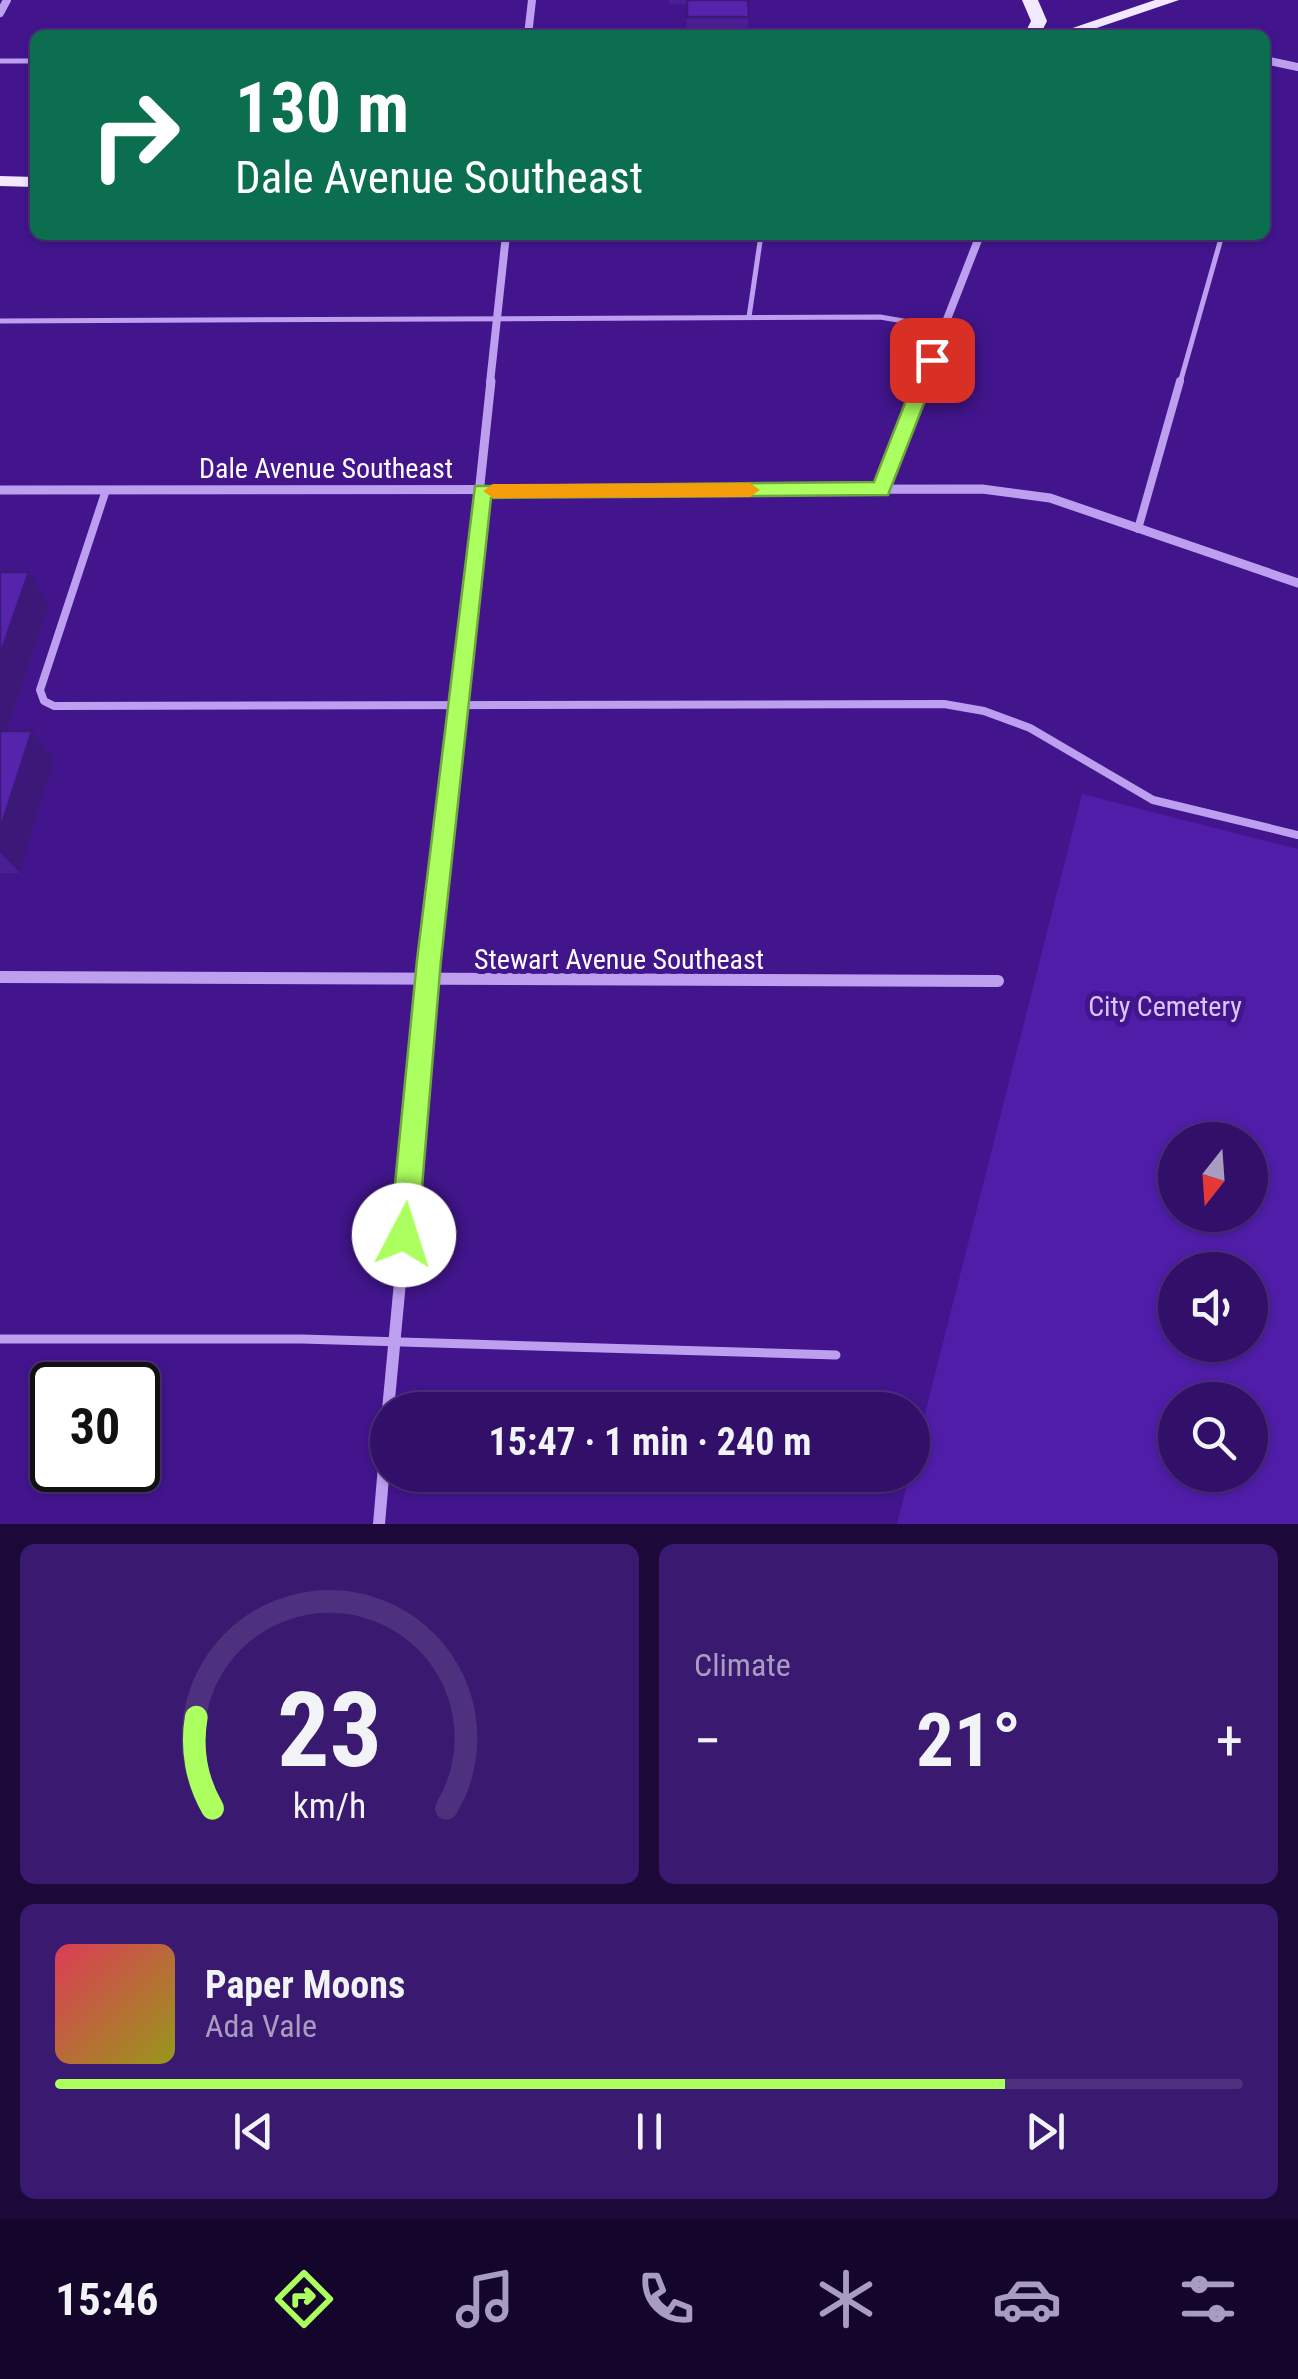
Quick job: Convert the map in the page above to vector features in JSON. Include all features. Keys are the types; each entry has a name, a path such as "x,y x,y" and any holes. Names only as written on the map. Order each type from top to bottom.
{"main road":[{"path":"1030,0 1040,21 1035,30"},
{"path":"1076,30 1171,0"},
{"path":"0,181 30,182"}],"street":[{"path":"0,13 7,0"},
{"path":"529,30 532,0"},
{"path":"1270,63 1298,67"},
{"path":"390,1392 427,982 482,491 505,240"},
{"path":"882,490 978,240"},
{"name":"Dale Avenue Southeast","path":"0,490 1020,492 1298,583"},
{"name":"Stewart Avenue Southeast","path":"0,977 427,982 998,981"},
{"path":"378,1524 381,1492"}],"lane":[{"path":"0,61 30,61"},
{"path":"749,317 759,240"},
{"path":"1138,530 1221,240"},
{"path":"0,320 880,317 944,328"},
{"path":"106,490 40,690 44,701 54,706 958,706 1030,728 1154,800 1298,835"},
{"path":"0,1339 394,1342 836,1355"}],"green space":[{"name":"City Cemetery","path":"1082,794 1298,849 1298,1524 897,1524 905,1492 930,1492 930,1394"}],"building":[{"path":"687,0 748,0 749,17 687,17"},
{"path":"0,572 29,572 0,655"},
{"path":"0,731 32,731 0,830"}],"slow traffic":[{"path":"493,491 750,490"}],"route":[{"path":"404,1235 429,960 482,491 882,490 932,360"}]}
